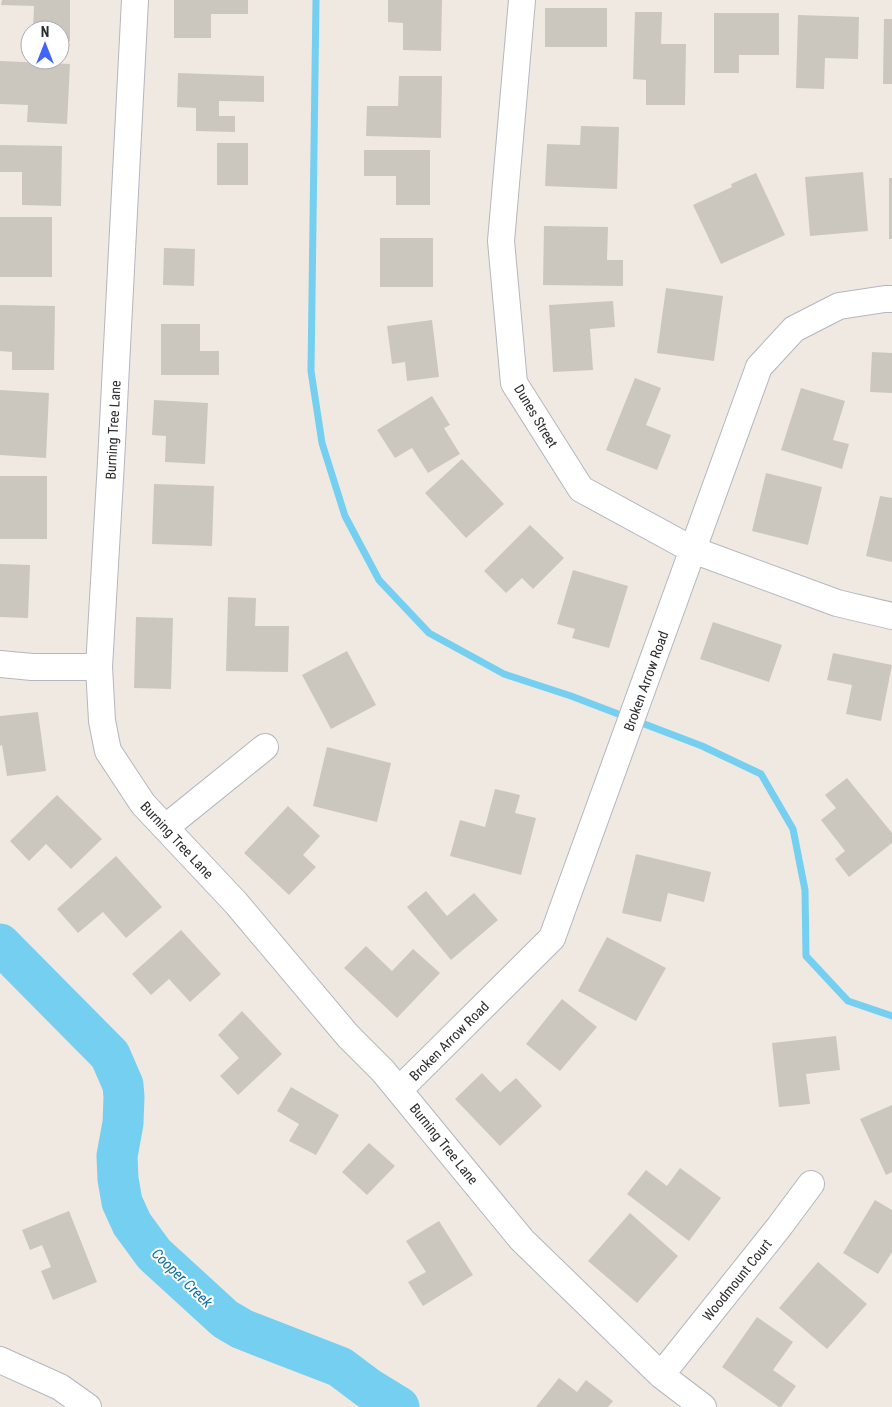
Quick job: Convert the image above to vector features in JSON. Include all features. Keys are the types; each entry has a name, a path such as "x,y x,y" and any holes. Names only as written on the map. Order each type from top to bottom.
{"street":[{"name":"Burning Tree Lane","path":"135,0 99,668 102,721 108,751 143,804 236,903 348,1036 383,1071 522,1240 661,1375 703,1407"},
{"name":"Dunes Street","path":"522,0 501,242 514,383 581,489 693,550 837,603 892,616"},
{"name":"Broken Arrow Road","path":"399,1090 552,938 759,367 794,329 839,306 885,298 892,299"},
{"path":"0,664 32,668 99,668"},
{"path":"166,827 265,747"},
{"name":"Woodmount Court","path":"661,1375 811,1184"},
{"path":"0,1360 60,1387 88,1407"}],"building":[{"path":"2,0 70,0 70,20 33,20 34,6 1,5"},
{"path":"174,0 248,0 248,14 211,14 211,38 174,38"},
{"path":"388,0 442,0 441,51 403,50 403,23 388,22"},
{"path":"545,8 607,8 607,47 545,47"},
{"path":"635,12 662,12 661,44 686,44 685,105 646,105 646,80 633,79"},
{"path":"714,13 779,13 779,55 739,55 739,73 714,73"},
{"path":"798,15 859,17 858,59 825,58 824,89 796,88"},
{"path":"884,19 892,19 892,84 883,84"},
{"path":"0,61 20,62 20,70 70,70 67,124 27,122 28,105 0,104"},
{"path":"178,73 264,76 264,102 219,101 219,116 235,116 235,132 196,131 196,108 177,107"},
{"path":"399,76 442,76 441,138 366,136 367,106 398,106"},
{"path":"581,126 619,127 617,189 545,186 547,144 580,145"},
{"path":"217,143 248,143 248,185 217,185"},
{"path":"0,145 62,146 61,206 22,205 22,172 0,172"},
{"path":"364,150 430,150 430,205 396,205 396,176 364,176"},
{"path":"863,172 868,231 810,236 805,177"},
{"path":"756,173 785,235 721,264 693,205 732,187 731,184"},
{"path":"889,178 892,178 892,239 889,239"},
{"path":"0,217 52,217 52,277 0,277"},
{"path":"544,226 608,227 607,260 623,260 623,286 543,285"},
{"path":"380,238 433,238 433,287 380,287"},
{"path":"164,248 195,249 194,286 163,285"},
{"path":"666,288 723,296 714,361 657,353"},
{"path":"613,301 615,327 590,329 593,370 553,372 549,305"},
{"path":"0,305 55,306 54,370 12,370 12,352 0,351"},
{"path":"432,320 439,377 407,381 405,362 392,364 387,326"},
{"path":"161,324 200,324 200,351 219,351 219,375 161,375"},
{"path":"872,352 892,353 892,393 870,392"},
{"path":"635,378 661,388 646,425 671,435 657,470 606,450"},
{"path":"801,388 845,401 833,440 849,444 842,469 781,450"},
{"path":"0,390 49,393 46,458 0,455"},
{"path":"432,396 450,425 444,428 460,454 428,473 412,448 395,458 377,430"},
{"path":"154,400 208,403 205,464 165,462 166,436 152,435"},
{"path":"462,459 504,504 466,538 425,493"},
{"path":"766,473 822,487 808,545 752,531"},
{"path":"0,476 47,476 47,539 0,539"},
{"path":"154,484 214,486 212,546 152,544"},
{"path":"880,496 892,498 892,562 866,556"},
{"path":"530,525 564,558 533,589 522,578 506,593 484,571"},
{"path":"0,564 30,565 28,618 0,617"},
{"path":"573,570 628,586 609,648 572,638 575,629 557,624"},
{"path":"228,597 256,598 255,626 289,626 288,672 226,671"},
{"path":"136,617 173,618 171,689 134,688"},
{"path":"713,622 782,645 769,682 700,659"},
{"path":"347,651 376,705 331,729 302,675"},
{"path":"833,653 892,665 881,721 846,714 852,685 827,680"},
{"path":"38,712 46,771 7,776 2,745 0,746 0,716"},
{"path":"327,747 391,763 377,822 313,806"},
{"path":"847,778 892,833 892,843 849,877 835,859 845,851 821,820 836,808 825,795"},
{"path":"495,789 520,795 515,813 536,818 521,875 450,856 460,820 485,827"},
{"path":"57,795 102,839 71,869 46,844 29,861 10,841"},
{"path":"288,806 320,836 303,855 316,867 289,895 244,853"},
{"path":"636,854 711,872 704,902 668,893 661,922 622,913"},
{"path":"116,856 162,907 126,938 103,912 78,933 57,909"},
{"path":"426,891 447,916 474,893 498,920 451,960 407,907"},
{"path":"181,930 221,974 190,1002 169,979 151,995 132,974"},
{"path":"607,937 666,968 636,1021 578,991"},
{"path":"366,946 392,971 413,949 440,973 397,1018 344,968"},
{"path":"562,999 597,1027 560,1071 526,1044"},
{"path":"242,1011 282,1054 238,1095 220,1076 239,1058 218,1035"},
{"path":"836,1036 840,1070 806,1074 810,1104 779,1107 772,1043"},
{"path":"482,1073 500,1092 516,1078 542,1106 500,1146 455,1099"},
{"path":"291,1087 339,1115 316,1155 289,1141 299,1124 277,1111"},
{"path":"892,1105 892,1172 886,1175 860,1119"},
{"path":"369,1143 395,1166 367,1195 342,1172"},
{"path":"680,1168 721,1198 689,1241 627,1194 646,1170 667,1186"},
{"path":"875,1200 892,1210 892,1252 878,1274 843,1253"},
{"path":"69,1211 97,1282 53,1300 41,1271 51,1267 42,1245 30,1250 22,1230"},
{"path":"630,1213 678,1256 637,1303 588,1261"},
{"path":"439,1221 473,1275 423,1306 408,1282 426,1272 406,1241"},
{"path":"818,1262 867,1304 827,1349 779,1308"},
{"path":"757,1317 793,1342 773,1370 796,1386 781,1407 722,1367"},
{"path":"559,1378 577,1392 586,1380 613,1401 608,1407 536,1407"}],"waterway":[{"path":"316,0 311,371 322,443 345,516 379,580 429,633 504,674 571,696 702,746 761,774 793,829 805,890 806,956 848,1001 892,1016"},
{"name":"Cooper Creek","path":"0,944 110,1055 123,1085 124,1097 123,1123 117,1156 122,1202 132,1224 154,1254 225,1319 242,1329 340,1367 368,1388 399,1407"}]}
